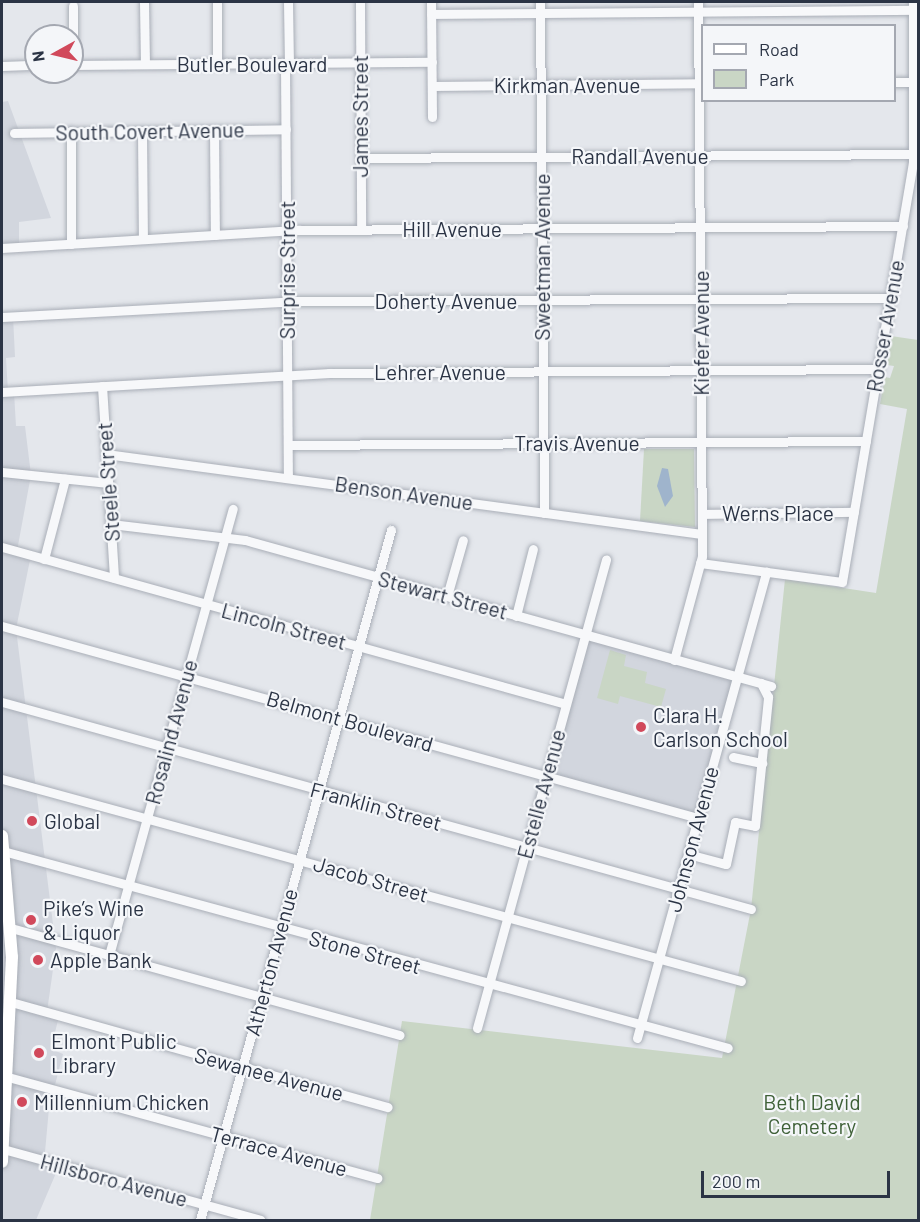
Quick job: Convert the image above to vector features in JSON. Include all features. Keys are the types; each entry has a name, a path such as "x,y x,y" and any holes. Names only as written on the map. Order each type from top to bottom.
{"main road":[{"path":"2,836 11,928 11,1002 2,1156"}],"street":[{"path":"144,2 145,64"},
{"path":"217,2 217,64"},
{"name":"Surprise Street","path":"288,2 286,129 288,477"},
{"name":"James Street","path":"360,2 361,230"},
{"path":"431,2 432,117"},
{"name":"Sweetman Avenue","path":"540,2 544,513"},
{"name":"Kiefer Avenue","path":"674,660 700,563 702,534 699,155 701,84 698,2"},
{"path":"73,6 73,24"},
{"path":"431,14 915,8"},
{"name":"Rosser Avenue","path":"766,572 842,582 916,154 915,8"},
{"name":"Butler Boulevard","path":"84,65 432,62"},
{"path":"2,66 24,65"},
{"path":"896,82 916,82"},
{"name":"Kirkman Avenue","path":"432,86 701,84"},
{"name":"South Covert Avenue","path":"14,133 286,129"},
{"path":"214,130 215,235"},
{"path":"71,131 71,244"},
{"path":"142,131 143,239"},
{"name":"Randall Avenue","path":"361,158 916,154"},
{"name":"Hill Avenue","path":"2,249 286,231 903,226"},
{"name":"Doherty Avenue","path":"2,317 287,303 890,298"},
{"name":"Lehrer Avenue","path":"2,392 288,374 878,369"},
{"name":"Steele Street","path":"102,386 114,579"},
{"name":"Travis Avenue","path":"288,445 866,441"},
{"name":"Benson Avenue","path":"106,454 702,534"},
{"path":"2,472 108,483"},
{"path":"44,559 65,479"},
{"name":"Rosalind Avenue","path":"109,955 233,509"},
{"name":"Werns Place","path":"702,514 854,512"},
{"name":"Stewart Street","path":"111,524 225,538 378,577 771,686"},
{"name":"Atherton Avenue","path":"200,1221 391,530"},
{"path":"447,596 463,540"},
{"name":"Lincoln Street","path":"2,547 566,704"},
{"path":"516,616 533,549"},
{"name":"Estelle Avenue","path":"477,1028 606,560"},
{"path":"700,563 766,572"},
{"name":"Johnson Avenue","path":"639,1033 766,572"},
{"name":"Belmont Boulevard","path":"2,626 698,818"},
{"path":"688,854 726,864 735,822 755,826 768,697 761,683"},
{"name":"Franklin Street","path":"2,702 751,909"},
{"path":"733,756 762,763"},
{"name":"Jacob Street","path":"2,779 148,817 741,981"},
{"name":"Stone Street","path":"3,851 488,986 639,1033 728,1047"},
{"path":"11,928 400,1035"},
{"name":"Sewanee Avenue","path":"11,1002 388,1107"},
{"name":"Terrace Avenue","path":"8,1077 377,1178"},
{"name":"Hillsboro Avenue","path":"2,1156 204,1205 260,1221"}],"shaded area":[{"path":"8,101 51,218 19,222 19,247 2,248 2,102"},
{"path":"13,316 15,357 6,358 8,392 14,392 16,426 25,426 31,475 17,551 31,555 16,629 56,948 47,1012 59,1016 51,1049 63,1054 49,1108 45,1152 59,1166 36,1220 2,1220 2,317"},
{"name":"Clara H. Carlson School","path":"586,638 733,680 695,813 549,773"}],"green space":[{"name":"Beth David Cemetery","path":"891,336 918,340 918,1220 370,1220 402,1021 722,1058 751,909 785,579 876,593 907,409 880,404 885,377 890,378 894,366 887,365"},
{"path":"644,449 694,449 695,527 640,521"},
{"path":"610,650 626,655 624,666 647,672 645,683 666,689 661,707 620,696 618,704 597,698"}],"water":[{"path":"662,468 668,469 673,496 665,507 657,486"}],"place":[{"name":"Clara H. Carlson School","path":"641,727"},
{"name":"Global","path":"32,821"},
{"name":"Pike’s Wine & Liquor","path":"31,920"},
{"name":"Apple Bank","path":"38,960"},
{"name":"Elmont Public Library","path":"39,1053"},
{"name":"Millennium Chicken","path":"22,1102"}]}
